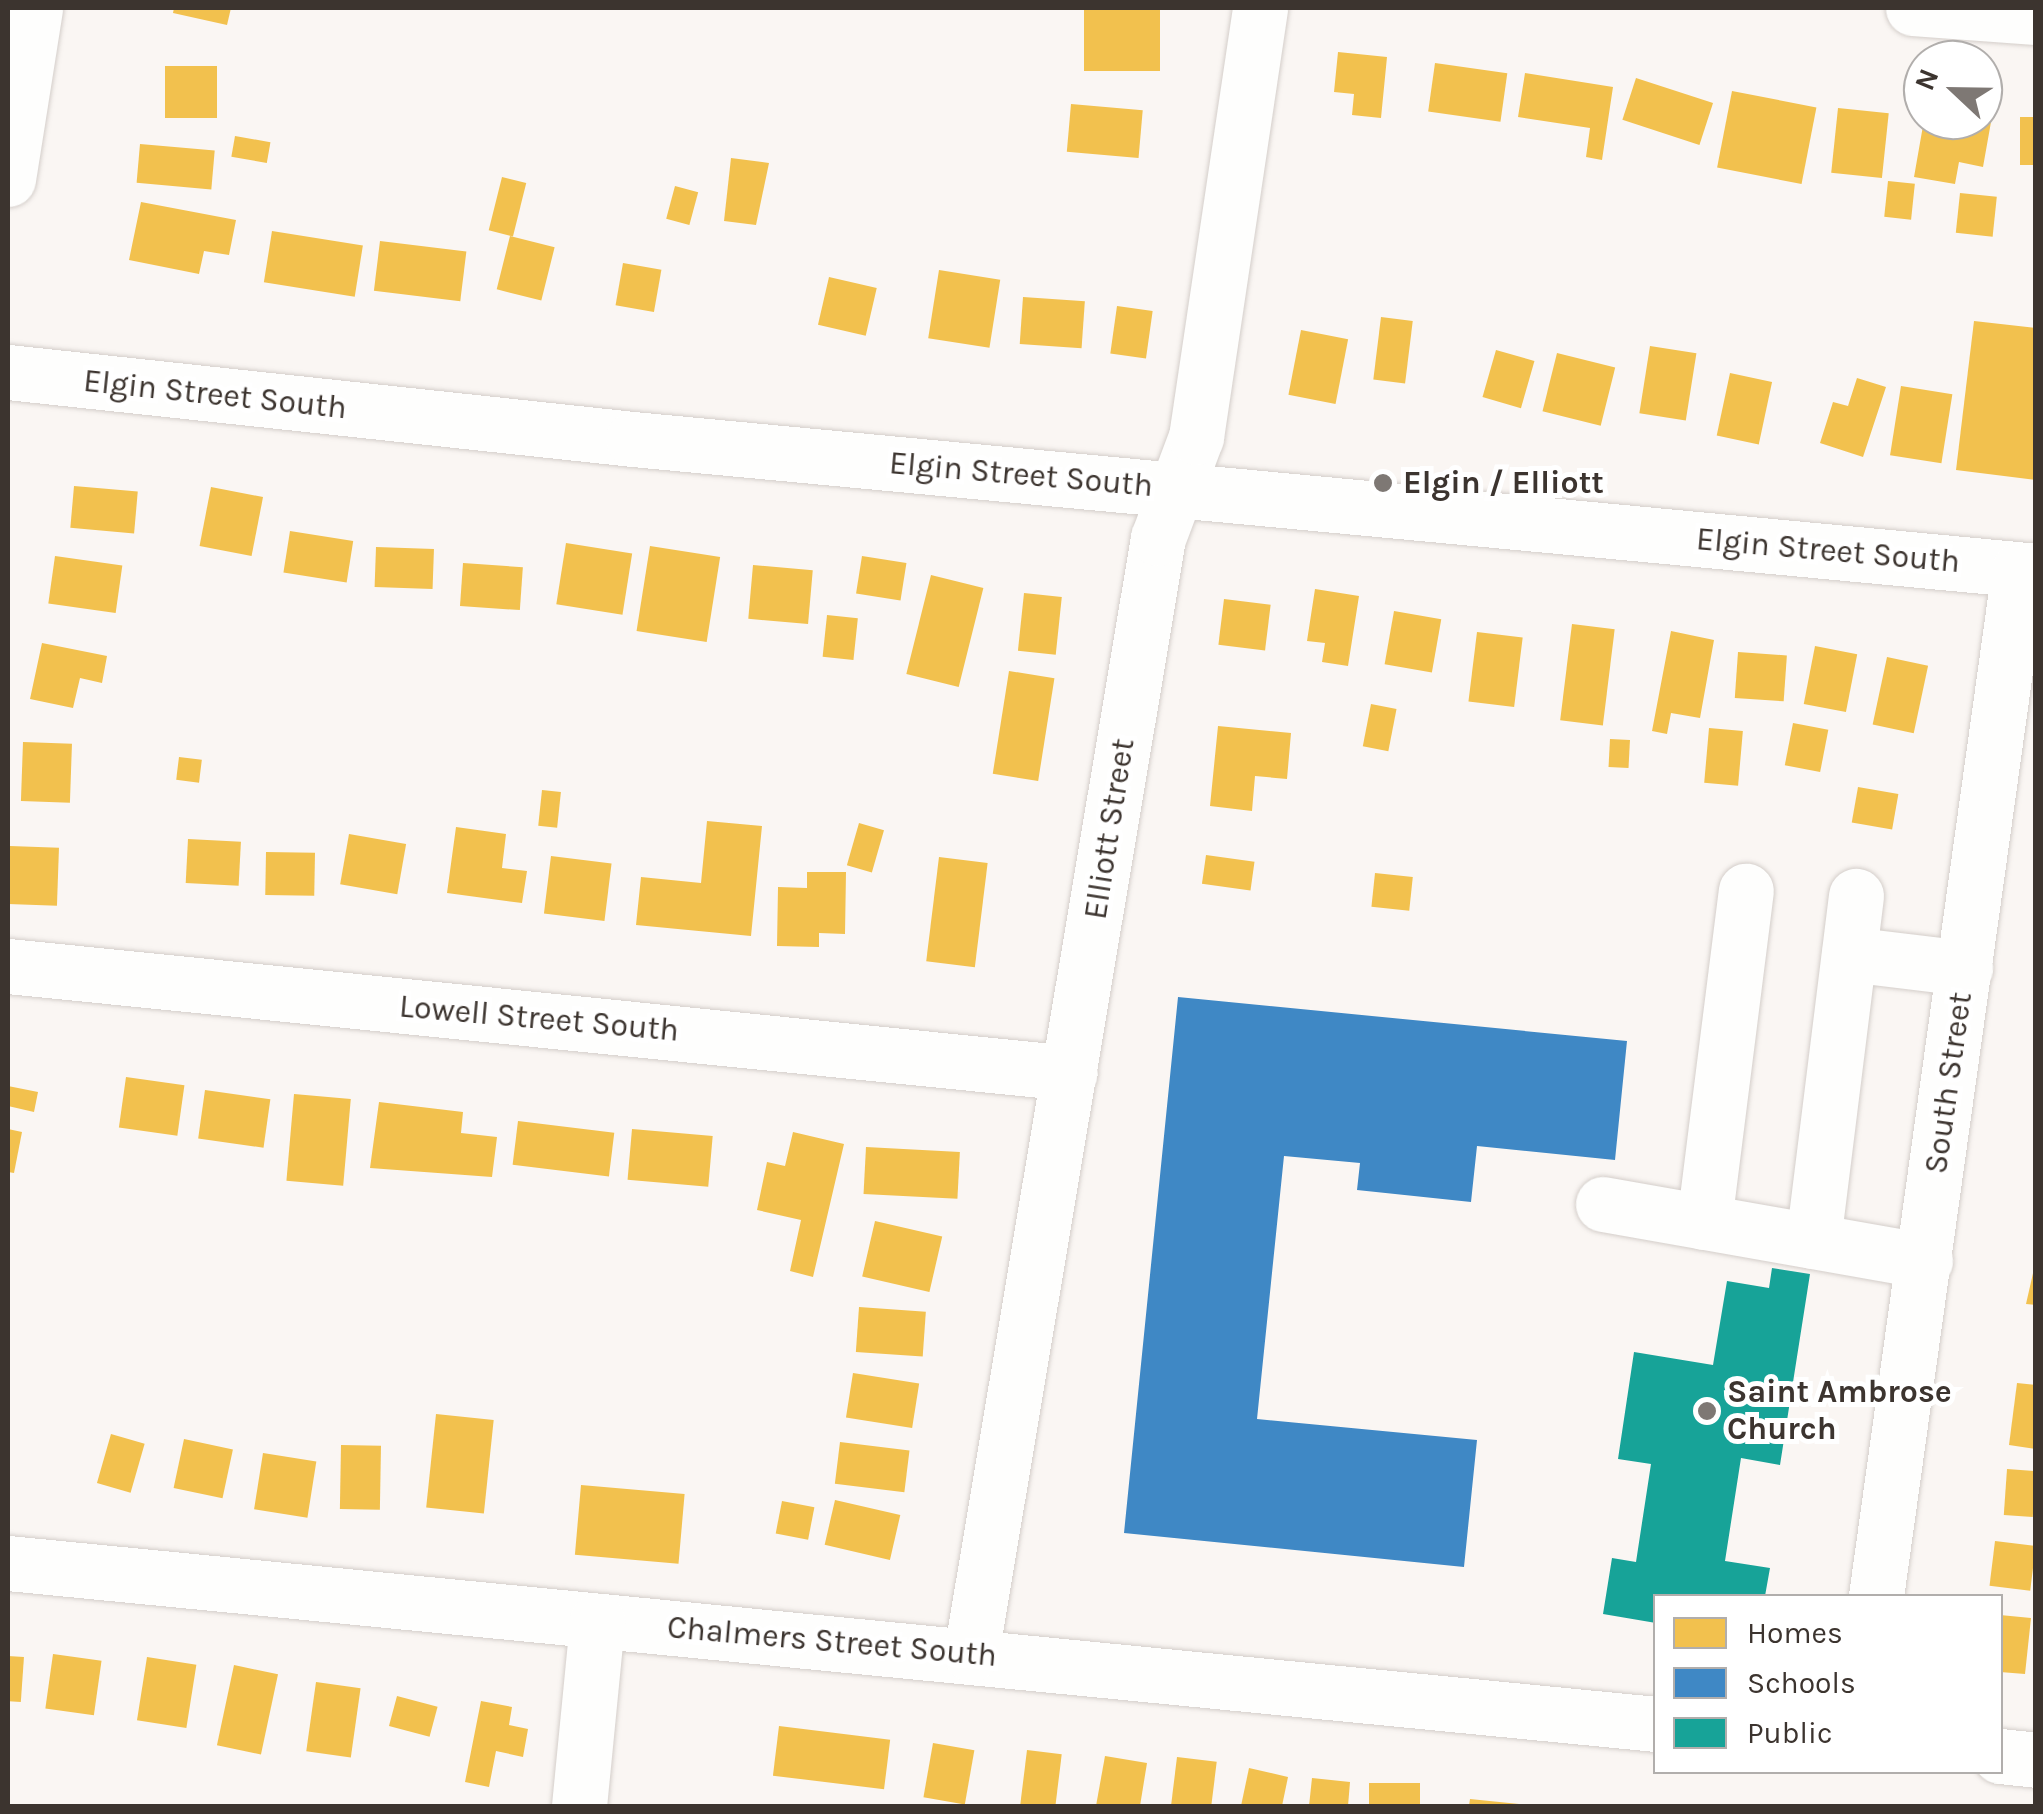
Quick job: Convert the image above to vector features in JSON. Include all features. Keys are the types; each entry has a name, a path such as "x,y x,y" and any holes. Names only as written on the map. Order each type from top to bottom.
{"street":[{"path":"8,179 34,8"},
{"name":"Elliott Street","path":"971,1654 1158,538 1196,436 1260,8"},
{"path":"1912,8 2036,16"},
{"name":"Elgin Street South","path":"8,372 1176,490 2028,570"},
{"name":"South Street","path":"1876,1594 1965,968 2028,570"},
{"path":"1704,1222 1746,891"},
{"path":"1813,1241 1856,896"},
{"path":"1850,954 1965,968"},
{"name":"Lowell Street South","path":"8,966 1070,1073"},
{"path":"1603,1204 1925,1261"},
{"name":"Chalmers Street South","path":"8,1564 971,1654 1653,1724"},
{"path":"579,1806 598,1621"},
{"path":"2003,1756 2036,1760"}],"building: Homes":[{"path":"174,8 231,8 227,25 173,13"},
{"path":"1084,8 1160,8 1160,71 1084,71"},
{"path":"1338,52 1387,57 1381,118 1352,115 1354,94 1334,92"},
{"path":"1435,63 1507,73 1500,122 1428,112"},
{"path":"165,66 217,66 217,118 165,118"},
{"path":"1525,73 1613,87 1602,160 1586,157 1590,128 1518,117"},
{"path":"1636,78 1713,103 1699,145 1622,120"},
{"path":"1732,91 1816,107 1802,184 1717,168"},
{"path":"1071,104 1143,110 1139,158 1067,152"},
{"path":"1838,108 1889,113 1882,178 1831,173"},
{"path":"2020,117 2036,117 2036,165 2020,165"},
{"path":"235,136 270,142 267,163 231,157"},
{"path":"1920,140 1988,140 1983,167 1959,162 1955,184 1914,177"},
{"path":"140,144 215,151 211,189 137,183"},
{"path":"731,158 769,163 756,225 724,221"},
{"path":"502,177 526,183 513,236 489,230"},
{"path":"1888,181 1915,184 1911,220 1884,217"},
{"path":"675,186 698,192 689,225 666,219"},
{"path":"1960,193 1997,197 1993,237 1956,233"},
{"path":"141,202 236,220 229,255 204,251 199,274 129,260"},
{"path":"272,231 363,245 355,297 264,282"},
{"path":"510,236 555,247 541,300 497,289"},
{"path":"380,241 466,252 460,301 374,291"},
{"path":"623,263 661,270 654,312 616,305"},
{"path":"939,270 1000,280 989,348 928,338"},
{"path":"829,277 877,288 866,336 818,325"},
{"path":"1023,297 1085,301 1082,348 1020,344"},
{"path":"1117,306 1153,311 1146,359 1110,354"},
{"path":"1381,317 1413,321 1405,383 1373,380"},
{"path":"1974,321 2036,328 2036,480 1956,470"},
{"path":"1301,330 1348,339 1336,404 1288,395"},
{"path":"1650,346 1696,353 1686,421 1639,413"},
{"path":"1496,350 1534,361 1521,408 1482,397"},
{"path":"1557,353 1615,368 1601,426 1542,411"},
{"path":"1730,373 1772,382 1759,445 1717,436"},
{"path":"1857,378 1886,387 1863,457 1820,443 1833,402 1848,406"},
{"path":"1901,386 1952,394 1941,463 1890,455"},
{"path":"74,486 138,492 134,533 70,528"},
{"path":"211,487 263,497 252,556 200,546"},
{"path":"290,531 353,541 347,582 283,572"},
{"path":"566,543 632,553 622,615 556,604"},
{"path":"650,546 720,557 707,642 637,631"},
{"path":"376,547 434,549 433,589 375,587"},
{"path":"55,556 122,565 116,613 48,604"},
{"path":"862,556 906,563 901,601 856,594"},
{"path":"463,563 523,567 520,610 460,606"},
{"path":"753,565 813,570 808,624 748,619"},
{"path":"931,575 983,588 959,687 906,674"},
{"path":"1315,589 1359,596 1348,666 1322,662 1325,643 1307,641"},
{"path":"1024,593 1062,597 1056,655 1018,651"},
{"path":"1224,599 1271,605 1265,650 1218,645"},
{"path":"1394,611 1441,619 1432,673 1385,664"},
{"path":"827,615 858,618 853,660 823,657"},
{"path":"1572,624 1615,629 1603,726 1560,720"},
{"path":"1671,631 1714,640 1700,718 1671,713 1667,734 1652,731"},
{"path":"1477,632 1523,638 1514,707 1468,701"},
{"path":"42,643 107,656 102,683 80,678 73,708 30,699"},
{"path":"1815,646 1857,654 1846,712 1804,704"},
{"path":"1738,652 1787,655 1784,701 1735,698"},
{"path":"1887,657 1928,666 1914,733 1873,724"},
{"path":"1009,671 1054,678 1038,781 993,774"},
{"path":"1371,704 1397,709 1388,751 1363,746"},
{"path":"1793,723 1828,730 1820,772 1785,765"},
{"path":"1218,726 1291,733 1287,779 1255,776 1252,811 1210,806"},
{"path":"1709,728 1743,731 1738,786 1704,783"},
{"path":"1610,739 1630,740 1629,768 1609,767"},
{"path":"23,742 72,744 70,803 21,801"},
{"path":"179,757 202,760 199,783 176,780"},
{"path":"1858,787 1898,794 1892,830 1852,822"},
{"path":"542,790 561,792 557,828 538,826"},
{"path":"707,821 762,826 751,936 636,925 641,877 701,883"},
{"path":"859,823 884,830 872,872 847,865"},
{"path":"456,827 506,834 502,868 527,871 522,903 447,893"},
{"path":"349,834 406,844 397,894 340,884"},
{"path":"188,839 241,842 239,886 186,883"},
{"path":"10,846 59,848 57,906 8,904"},
{"path":"266,852 315,853 314,896 265,895"},
{"path":"1206,855 1255,862 1250,891 1202,884"},
{"path":"551,856 612,863 604,921 544,914"},
{"path":"939,857 988,863 975,967 926,961"},
{"path":"807,872 846,872 845,934 819,933 819,947 777,946 778,887 807,888"},
{"path":"1375,873 1413,877 1409,911 1371,907"},
{"path":"126,1077 184,1085 177,1136 119,1128"},
{"path":"8,1086 38,1092 34,1112 8,1106"},
{"path":"205,1090 270,1099 264,1148 198,1139"},
{"path":"294,1094 351,1099 343,1186 286,1181"},
{"path":"379,1102 463,1112 461,1133 497,1137 492,1177 370,1168"},
{"path":"518,1121 614,1133 609,1176 513,1165"},
{"path":"8,1129 22,1132 14,1173 8,1172"},
{"path":"632,1129 713,1136 708,1187 628,1180"},
{"path":"793,1132 844,1144 813,1277 790,1271 801,1220 757,1210 767,1162 785,1166"},
{"path":"866,1147 960,1152 957,1199 864,1194"},
{"path":"875,1221 942,1237 929,1292 862,1277"},
{"path":"2036,1260 2036,1305 2026,1304"},
{"path":"859,1307 926,1312 923,1357 856,1352"},
{"path":"853,1373 919,1383 912,1428 846,1417"},
{"path":"2017,1383 2036,1385 2036,1449 2009,1445"},
{"path":"436,1414 494,1420 484,1514 426,1507"},
{"path":"111,1434 145,1444 131,1493 97,1483"},
{"path":"184,1439 233,1449 223,1498 174,1488"},
{"path":"840,1442 909,1451 904,1492 835,1484"},
{"path":"341,1445 381,1446 380,1510 340,1509"},
{"path":"263,1453 316,1461 307,1518 254,1509"},
{"path":"2007,1469 2036,1471 2033,1517 2004,1515"},
{"path":"581,1485 685,1494 679,1564 575,1555"},
{"path":"835,1500 900,1515 890,1560 825,1545"},
{"path":"782,1501 814,1507 808,1540 776,1533"},
{"path":"1995,1541 2036,1546 2030,1591 1990,1586"},
{"path":"2003,1615 2031,1618 2025,1674 2003,1672"},
{"path":"53,1654 102,1661 94,1715 45,1708"},
{"path":"8,1656 24,1657 21,1702 8,1701"},
{"path":"147,1657 196,1665 186,1728 137,1720"},
{"path":"234,1665 278,1674 261,1755 217,1745"},
{"path":"316,1682 361,1688 351,1758 306,1751"},
{"path":"397,1696 438,1707 430,1737 389,1726"},
{"path":"481,1701 512,1707 509,1725 528,1729 523,1757 496,1751 489,1787 465,1782"},
{"path":"779,1726 890,1740 884,1789 773,1776"},
{"path":"933,1743 974,1750 965,1804 923,1797"},
{"path":"1027,1750 1062,1754 1055,1806 1020,1806"},
{"path":"1105,1756 1147,1763 1140,1806 1096,1806"},
{"path":"1177,1757 1217,1762 1211,1806 1171,1806"},
{"path":"1249,1768 1288,1777 1282,1806 1241,1806"},
{"path":"1312,1778 1350,1782 1348,1806 1309,1806"},
{"path":"1369,1783 1420,1783 1420,1806 1369,1806"},
{"path":"1470,1799 1519,1804 1519,1806 1469,1806"}],"building: Schools":[{"path":"1178,997 1627,1041 1615,1160 1477,1146 1471,1202 1357,1190 1360,1163 1284,1156 1257,1419 1477,1440 1464,1567 1124,1533"}],"building: Public":[{"name":"Saint Ambrose Church","path":"1772,1268 1810,1274 1780,1465 1741,1458 1725,1561 1770,1568 1765,1594 1653,1594 1653,1622 1603,1614 1612,1558 1636,1562 1651,1464 1618,1459 1634,1352 1713,1365 1727,1281 1769,1288"}],"place":[{"name":"Elgin / Elliott","path":"1383,483"},
{"name":"Saint Ambrose Church","path":"1707,1411"}]}
